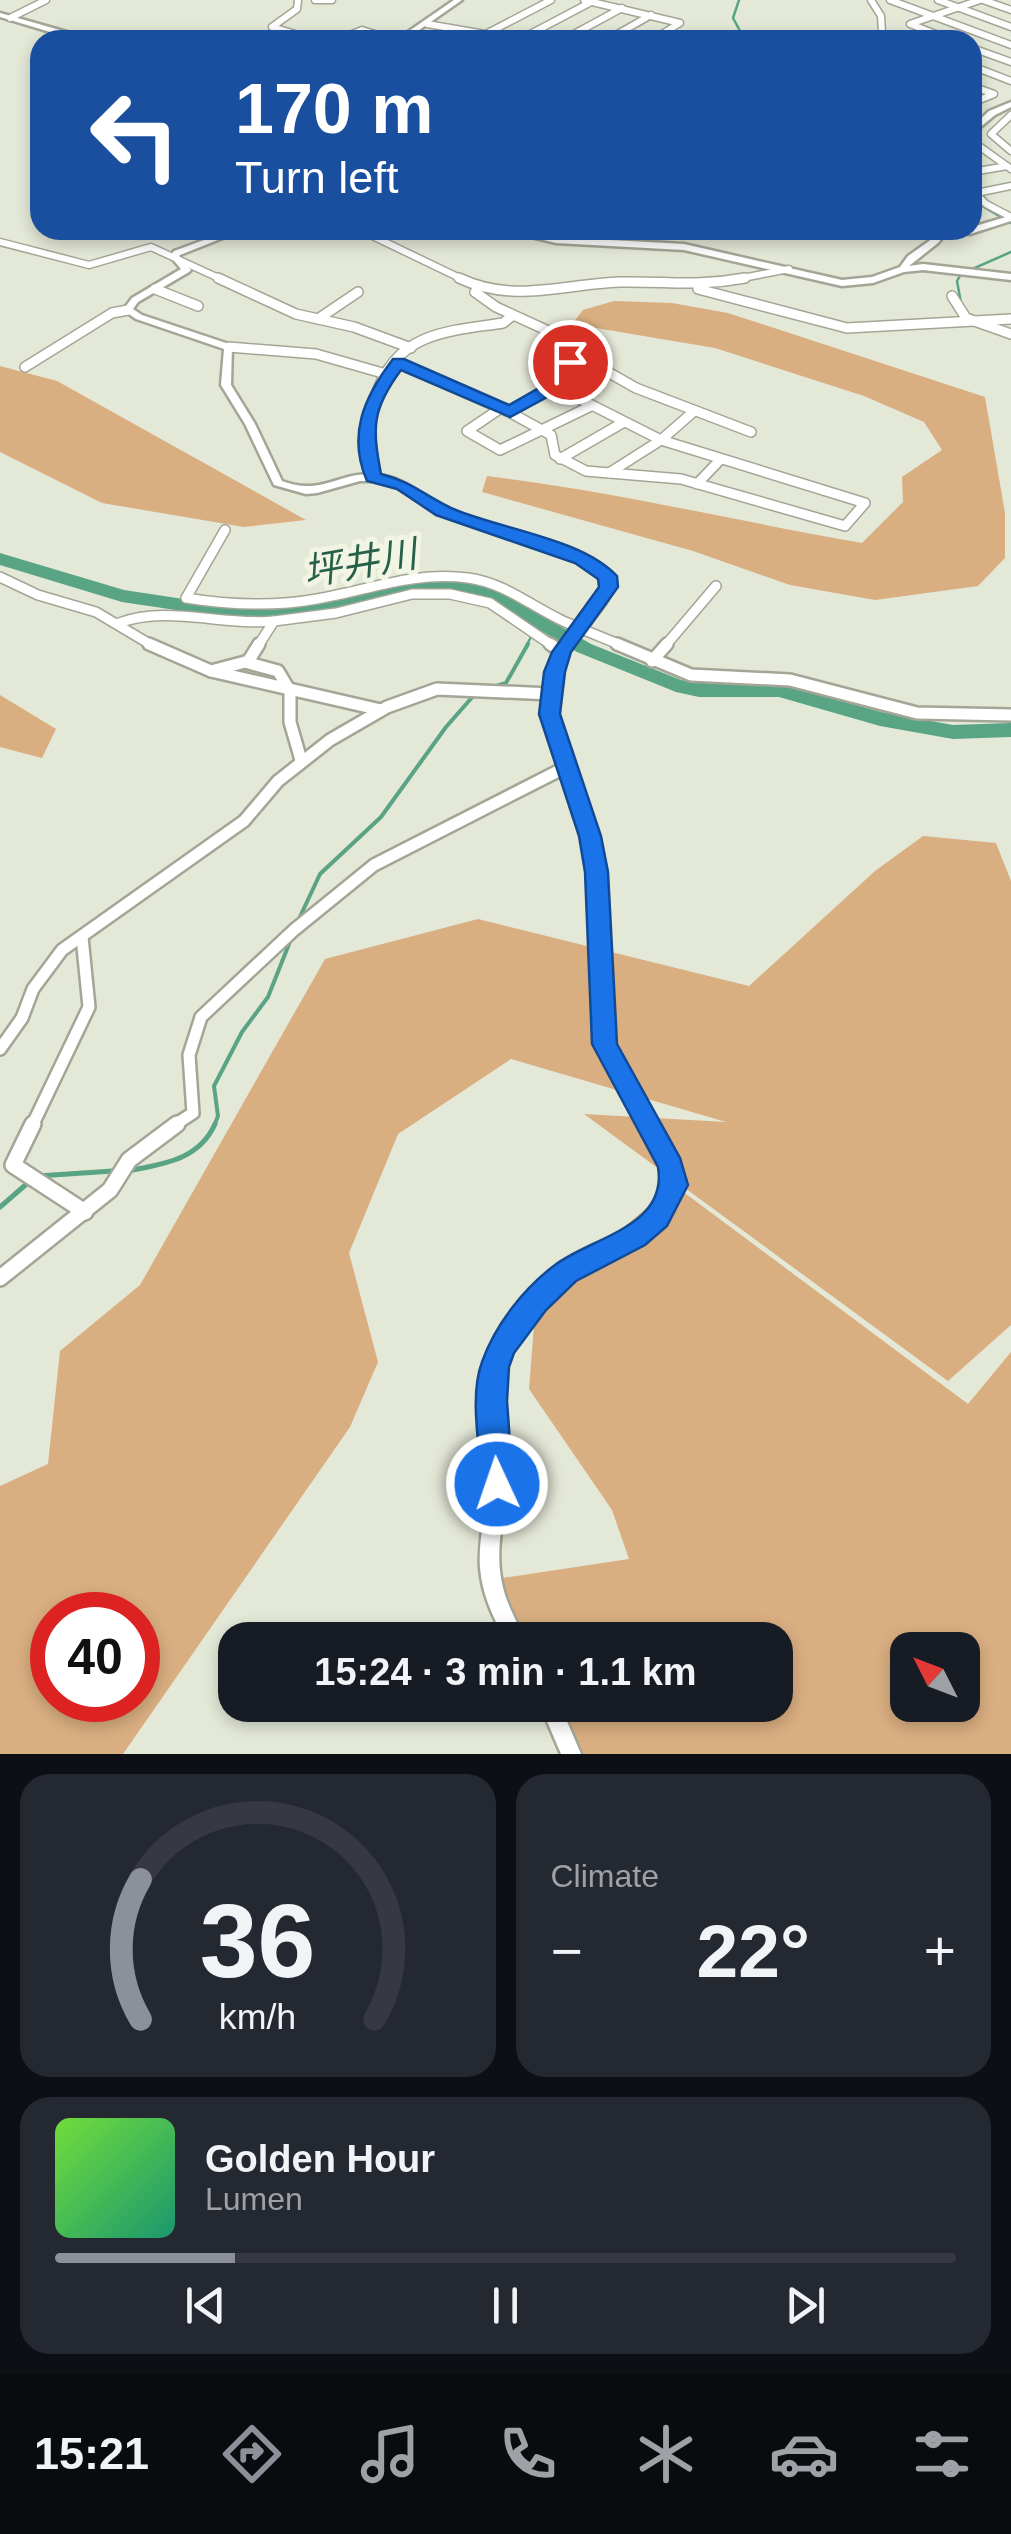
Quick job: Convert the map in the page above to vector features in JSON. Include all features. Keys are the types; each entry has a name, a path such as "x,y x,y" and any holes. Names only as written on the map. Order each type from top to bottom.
{"street":[{"path":"10,18 46,0"},
{"path":"281,30 272,27 295,11 298,0"},
{"path":"316,0 332,0"},
{"path":"416,30 460,0"},
{"path":"488,30 550,0"},
{"path":"584,0 680,24 670,30"},
{"path":"870,0 881,16 882,30"},
{"path":"890,0 972,30"},
{"path":"938,0 1010,26"},
{"path":"925,30 910,24 981,0 1011,10"},
{"path":"538,30 592,1"},
{"path":"581,30 622,8"},
{"path":"0,15 51,30"},
{"path":"625,30 651,15"},
{"path":"428,24 464,30"},
{"path":"982,38 1010,26"},
{"path":"982,34 1011,45"},
{"path":"982,49 1011,62"},
{"path":"982,71 1011,84"},
{"path":"982,99 1011,84"},
{"path":"982,90 994,94"},
{"path":"982,124 992,113 1011,104"},
{"path":"1011,115 991,134 1011,151"},
{"path":"982,148 1009,168"},
{"path":"982,171 1009,168"},
{"path":"982,191 1011,186"},
{"path":"982,198 1008,219"},
{"path":"982,227 1008,219"},
{"path":"174,256 214,240"},
{"path":"381,240 478,287 534,294 619,282 689,287 847,328 1011,319"},
{"path":"556,240 684,247 842,283 859,283 903,269 948,268 1011,277"},
{"path":"903,269 911,257 939,240"},
{"path":"0,242 89,264 145,247 174,256 280,307 411,348"},
{"path":"128,310 135,300 186,270 174,256"},
{"path":"689,287 788,269"},
{"path":"478,287 476,294 512,316 536,324 632,385 692,413 751,432"},
{"path":"155,289 198,306"},
{"path":"318,319 358,292"},
{"path":"952,296 958,313 1011,334"},
{"path":"25,367 112,313 128,310 229,347 316,354 386,374"},
{"path":"373,477 364,430 386,374 411,348 445,334 503,323 512,316"},
{"path":"229,347 226,384 278,484 310,494 373,477 403,485 443,511 525,537 600,569 607,576 609,587 563,650 552,694 554,734 590,836 596,872 604,1044 671,1166 674,1185 658,1218 635,1236 566,1272 536,1301 503,1345 494,1367 497,1484 488,1540 489,1580 507,1622"},
{"path":"578,353 550,384 466,431 503,450 591,406"},
{"path":"398,362 545,430 560,459 586,470 660,476 845,526 850,526 865,502 661,440 550,384"},
{"path":"609,474 661,440 692,413"},
{"path":"560,459 624,422"},
{"path":"697,484 719,460"},
{"path":"225,530 186,598 226,604 283,604 319,599 390,580 446,576 510,590 576,630 690,675 790,680 917,713 985,717 1011,714"},
{"path":"0,577 38,595 96,612 156,648 211,671 381,710"},
{"path":"652,661 716,586"},
{"path":"119,624 145,613 225,623 274,621 336,613 412,594 450,594 490,603 563,650"},
{"path":"249,660 274,621"},
{"path":"211,671 228,663 266,663 290,688 290,723 301,760"},
{"path":"0,1049 22,1018 33,989 62,950 244,821 257,798 301,760 381,710 436,689 470,687 552,694"},
{"path":"0,1278 110,1190 129,1160 193,1113 186,1050 201,1018 234,984 374,865 566,766"},
{"path":"82,937 89,1007 13,1164 84,1212"},
{"path":"558,1722 572,1754"}],"shaded area":[{"path":"614,301 672,303 728,313 985,397 1005,513 1005,558 978,586 875,600 790,585 693,551 482,492 487,476 534,482 862,543 903,502 902,477 942,450 924,422 864,396 715,348 572,324 583,310"},
{"path":"0,366 57,381 306,520 244,527 102,503 0,452"},
{"path":"0,695 56,729 42,758 0,747"},
{"path":"923,836 996,843 1011,881 1011,1325 948,1381 584,1114 726,1122 511,1059 398,1134 349,1253 378,1362 350,1427 160,1701 160,1592 30,1592 30,1722 145,1722 123,1754 0,1754 0,1486 48,1464 60,1351 140,1285 325,959 478,919 749,986 875,871"},
{"path":"674,1185 968,1404 1011,1352 1011,1754 580,1754 564,1722 793,1722 793,1622 511,1622 489,1580 629,1559 612,1510 529,1389 536,1301"}],"waterway":[{"path":"739,0 733,18 740,30"},
{"path":"982,206 1011,223"},
{"path":"961,303 957,281 961,274 1011,252"},
{"name":"坪井川","path":"0,559 122,596 236,613 279,613 409,586 451,584 490,593 584,648 676,685 699,690 779,690 880,719 953,732 1011,730"},
{"path":"526,646 540,621"},
{"path":"493,687 506,683 528,644"},
{"path":"298,921 320,874 381,817 446,727 475,694"},
{"path":"214,1125 218,1116 214,1086 242,1032 268,997 291,939"},
{"path":"128,1171 167,1163 190,1153 214,1125"},
{"path":"38,1176 113,1171"},
{"path":"0,1207 30,1181"}],"route":[{"path":"497,1484 492,1401 494,1367 503,1345 536,1301 566,1272 635,1236 658,1218 674,1185 671,1166 604,1044 596,872 590,836 550,714 554,672 562,652 609,587 607,576 582,560 443,511 403,485 373,477 364,430 378,390 398,362 510,412 543,392 570,362"}]}
